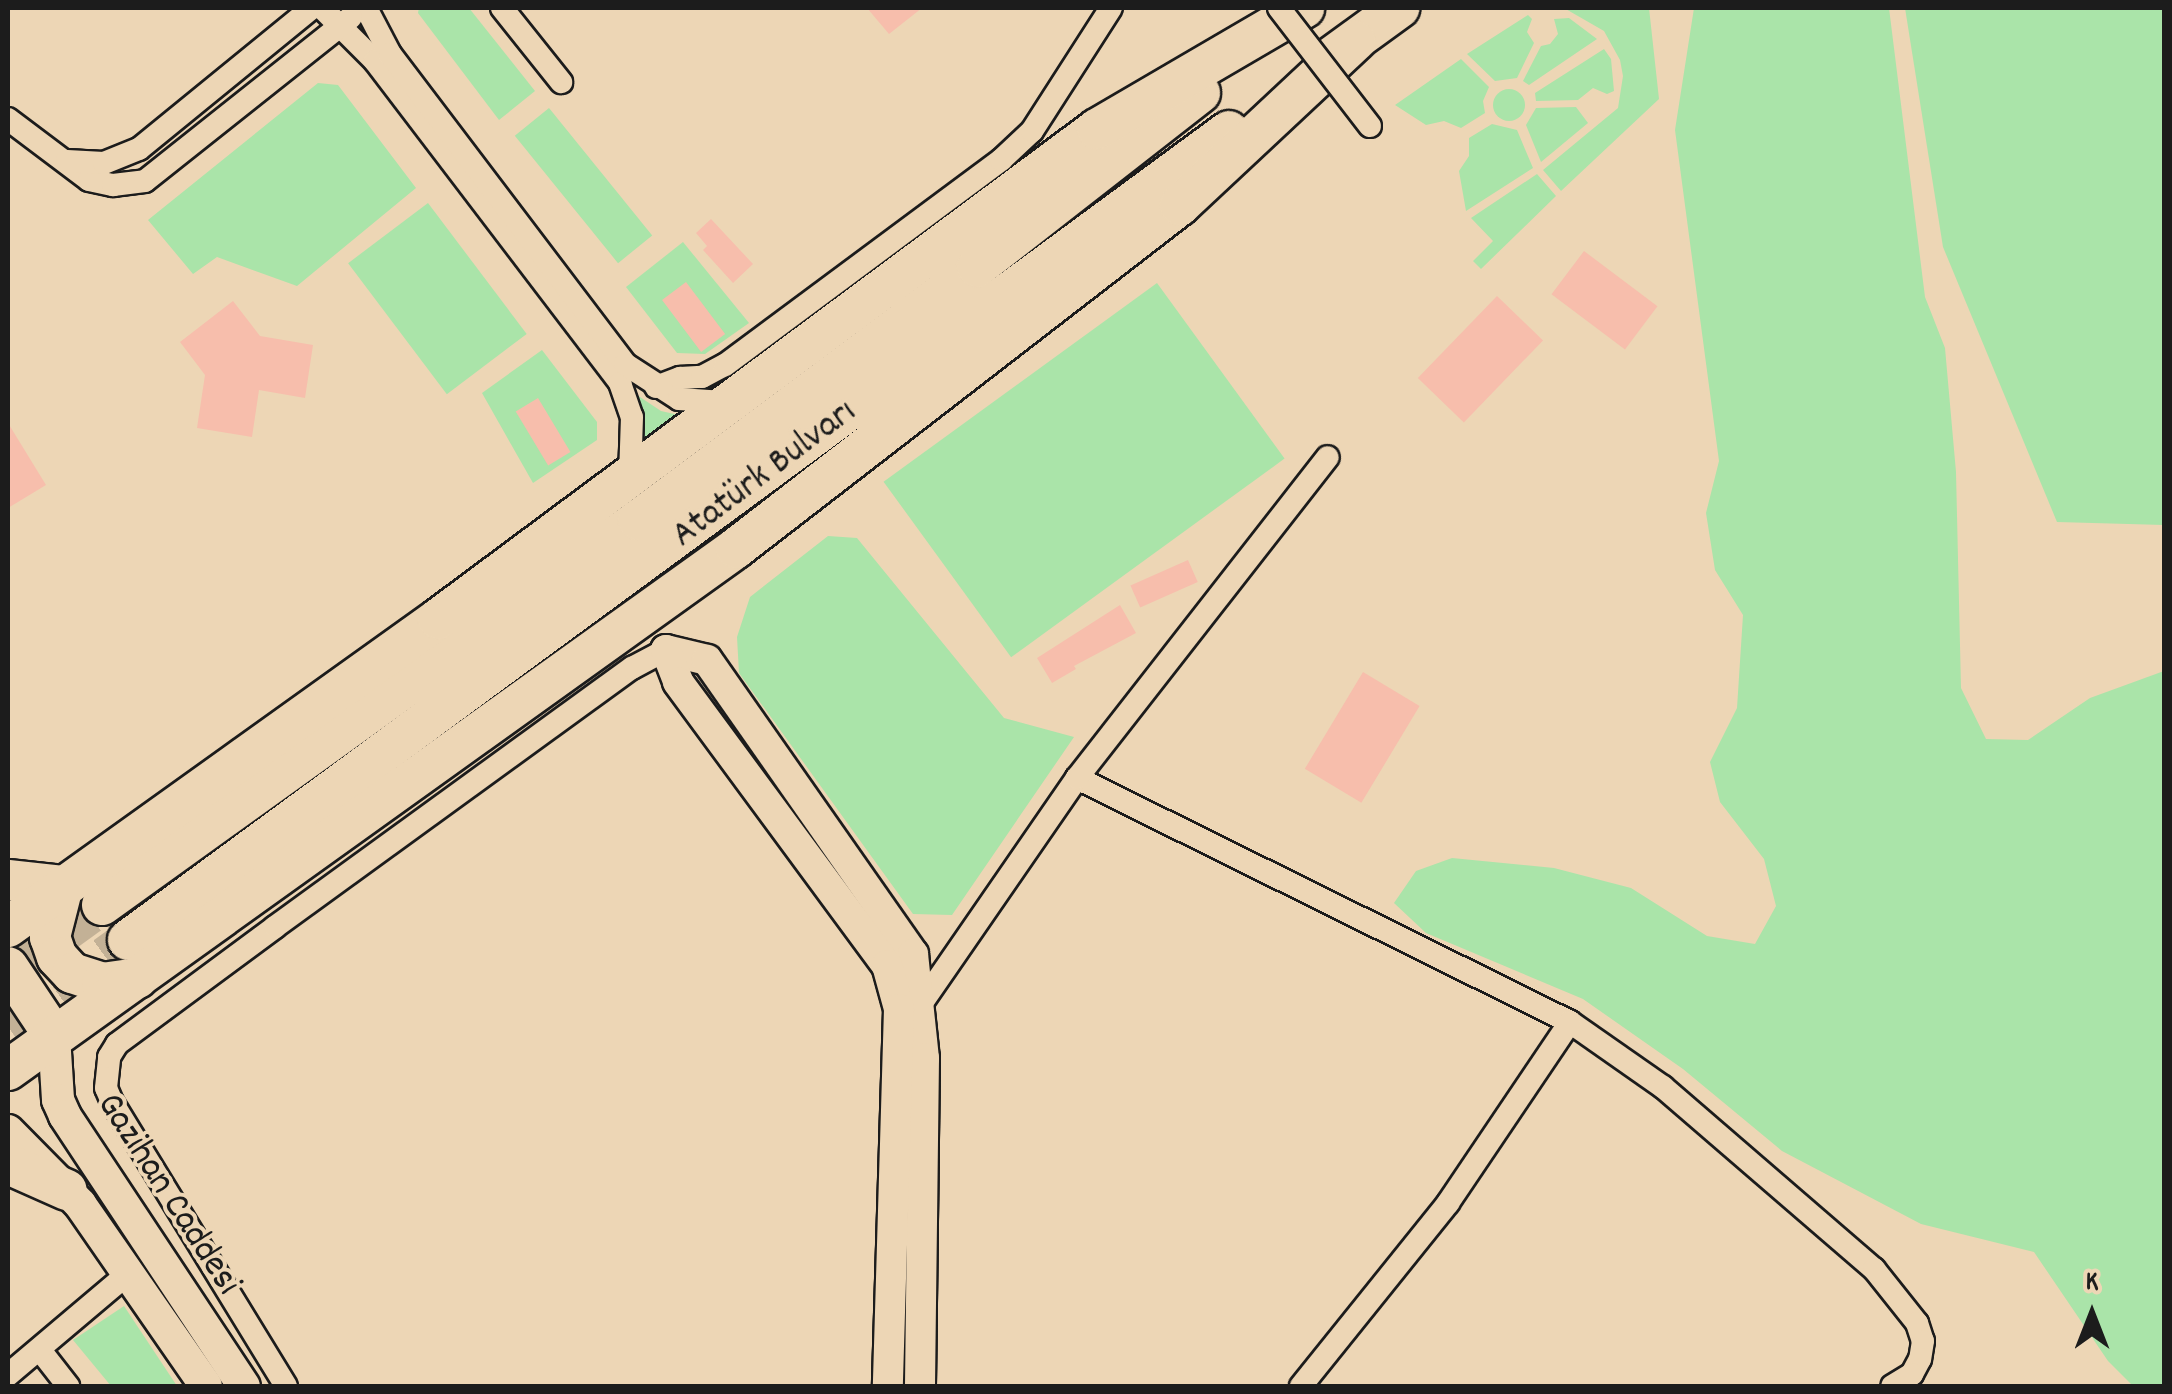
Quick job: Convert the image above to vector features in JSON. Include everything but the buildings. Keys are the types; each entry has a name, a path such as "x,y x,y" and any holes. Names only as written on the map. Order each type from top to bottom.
{"highway":[{"path":"8,927 630,477 1097,129 1306,8"},
{"name":"Atatürk Bulvarı","path":"102,905 684,485 977,267 1306,8"},
{"path":"63,886 50,931 60,962 91,982 133,959 736,548 1180,205 1355,41 1399,8"},
{"path":"8,880 63,886"},
{"path":"8,1070 54,1036 133,959"},
{"path":"8,968 54,1036"},
{"path":"8,1164 67,1190"}],"main road":[{"name":"Gazihan Caddesi","path":"54,1036 58,1100 65,1116 244,1386"},
{"name":"Gazihan Caddesi","path":"8,1130 67,1190 130,1272 206,1386"}],"street":[{"path":"58,159 96,164 132,152 312,8"},
{"path":"322,8 375,62 620,384 632,417 630,477"},
{"path":"8,119 58,159 97,182 145,181 364,8 390,54 625,364 656,388 679,399 732,402"},
{"path":"502,8 561,82"},
{"path":"656,388 680,378 702,376 725,365 1002,160 1032,131 1111,8"},
{"path":"1280,8 1370,126"},
{"path":"888,1386 909,1008 1077,778 1328,457"},
{"path":"286,1386 112,1102 106,1088 109,1057 117,1044 275,927 632,668 666,650 678,682 887,965 909,1008 924,1058 920,1386"},
{"path":"1077,778 1570,1022 1664,1087 1874,1268 1918,1323 1922,1340 1912,1374 1892,1386"},
{"path":"1301,1386 1448,1203 1570,1022"},
{"path":"8,1375 130,1272"},
{"path":"40,1350 68,1386"}],"green space":[{"path":"419,8 469,8 535,91 499,120 418,13"},
{"path":"1564,8 1649,8 1659,99 1561,191 1543,170 1618,108 1623,76 1620,60 1604,31"},
{"path":"1694,8 1889,8 1925,297 1945,348 1956,472 1961,688 1986,739 2028,740 2090,698 2164,671 2164,1386 2133,1386 2108,1361 2034,1252 1921,1224 1782,1151 1683,1069 1583,999 1426,933 1394,903 1416,871 1452,858 1554,868 1631,888 1707,936 1755,944 1776,906 1764,859 1720,802 1710,762 1737,708 1743,615 1715,570 1706,513 1719,461 1675,130"},
{"path":"1905,8 2164,8 2164,525 2057,522 1943,247"},
{"path":"1528,15 1532,19 1527,32 1534,43 1517,78 1495,81 1467,54"},
{"path":"1569,18 1597,39 1529,85 1523,81 1541,46 1550,44 1558,34 1554,19"},
{"path":"1604,49 1611,59 1614,91 1607,94 1593,88 1578,100 1536,101 1535,93"},
{"path":"1461,59 1489,87 1483,101 1485,113 1461,128 1444,121 1426,125 1395,105"},
{"path":"318,83 338,85 416,188 297,286 217,257 193,274 148,220"},
{"path":"1509,89 1520,94 1525,105 1520,116 1509,121 1498,116 1493,105 1498,94"},
{"path":"1576,107 1588,123 1541,162 1526,125 1536,108"},
{"path":"549,108 652,235 618,263 515,136"},
{"path":"1492,124 1517,130 1533,168 1466,211 1459,171 1469,156 1469,138"},
{"path":"1537,174 1556,196 1481,269 1473,261 1493,241 1471,218"},
{"path":"428,203 527,334 447,394 348,263"},
{"path":"683,242 749,323 705,354 677,353 626,287"},
{"path":"1157,283 1285,459 1011,657 884,482"},
{"path":"542,350 597,422 597,440 533,483 482,393"},
{"path":"637,395 661,411 692,418 644,452 644,421"},
{"path":"828,536 857,538 1004,718 1074,737 952,915 913,914 739,673 737,637 750,597"},
{"path":"124,1306 177,1386 111,1386 73,1340"}],"tunnel":[{"path":"8,973 102,905"},
{"path":"8,1027 128,940"}]}
